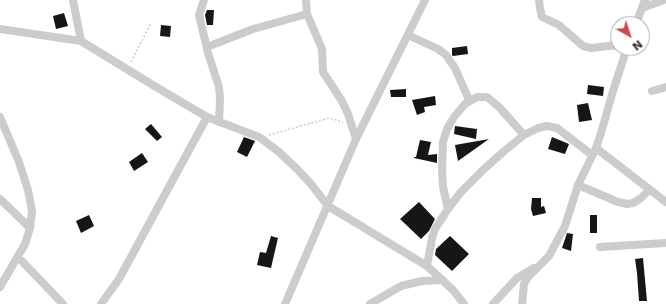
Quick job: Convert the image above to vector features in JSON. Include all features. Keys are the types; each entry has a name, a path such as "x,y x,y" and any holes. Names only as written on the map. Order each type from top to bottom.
{"street":[{"path":"73,0 81,41"},
{"path":"204,0 199,15 219,87 219,122"},
{"path":"306,0 308,14 322,49 323,72 342,101 356,139"},
{"path":"285,304 356,139 425,0"},
{"path":"540,0 542,17 559,25 583,46 591,48 610,46"},
{"path":"639,16 644,4 664,0"},
{"path":"207,47 253,29 308,14"},
{"path":"0,29 81,41 127,70 207,116 259,137 279,152 297,169 328,206 427,266 453,290 464,304"},
{"path":"408,35 438,49 446,55 455,68 469,100"},
{"path":"522,304 524,284 549,256 565,226 578,185 594,151 625,56"},
{"path":"652,91 666,87"},
{"path":"448,209 442,170 443,142 447,129 454,117 469,100 476,97 487,97 499,107 524,135"},
{"path":"101,304 126,267 207,116"},
{"path":"0,117 20,162 32,211 30,228 25,244 0,287"},
{"path":"427,266 435,229 461,192 503,152 524,135 538,128 547,126 557,128 594,151 666,202"},
{"path":"578,185 626,204 634,203 649,190"},
{"path":"0,199 30,228"},
{"path":"600,247 666,243"},
{"path":"18,257 63,304"},
{"path":"493,304 517,278 529,270 540,266"},
{"path":"370,304 401,286 422,281 443,280"}],"path":[{"path":"127,70 151,23"},
{"path":"259,137 329,118 352,125"}],"building":[{"path":"207,10 214,10 213,25 207,25 205,15"},
{"path":"64,13 68,26 56,29 53,16"},
{"path":"161,25 171,26 170,37 160,36"},
{"path":"467,46 468,54 452,55 452,48"},
{"path":"588,85 604,87 603,96 587,94"},
{"path":"406,89 406,97 391,97 390,90"},
{"path":"435,96 436,105 424,107 425,112 417,115 412,100"},
{"path":"588,103 592,120 579,122 577,105"},
{"path":"151,124 162,137 157,141 145,129"},
{"path":"455,126 477,129 476,139 454,134"},
{"path":"244,137 255,141 247,157 237,152"},
{"path":"552,137 569,144 565,154 548,149"},
{"path":"489,139 458,161 455,145"},
{"path":"420,140 431,142 428,155 437,154 437,163 414,158 416,157"},
{"path":"142,153 148,162 134,171 129,162"},
{"path":"532,198 541,198 541,207 544,206 546,213 533,216 531,209"},
{"path":"419,202 435,219 429,231 421,239 400,219"},
{"path":"89,215 94,226 81,233 76,221"},
{"path":"590,215 597,215 597,233 590,233"},
{"path":"567,233 573,234 571,251 562,248"},
{"path":"271,236 278,238 271,268 257,265 260,252 266,253"},
{"path":"450,236 469,254 452,271 435,255 436,249"},
{"path":"643,258 647,301 639,301 635,259"}]}
